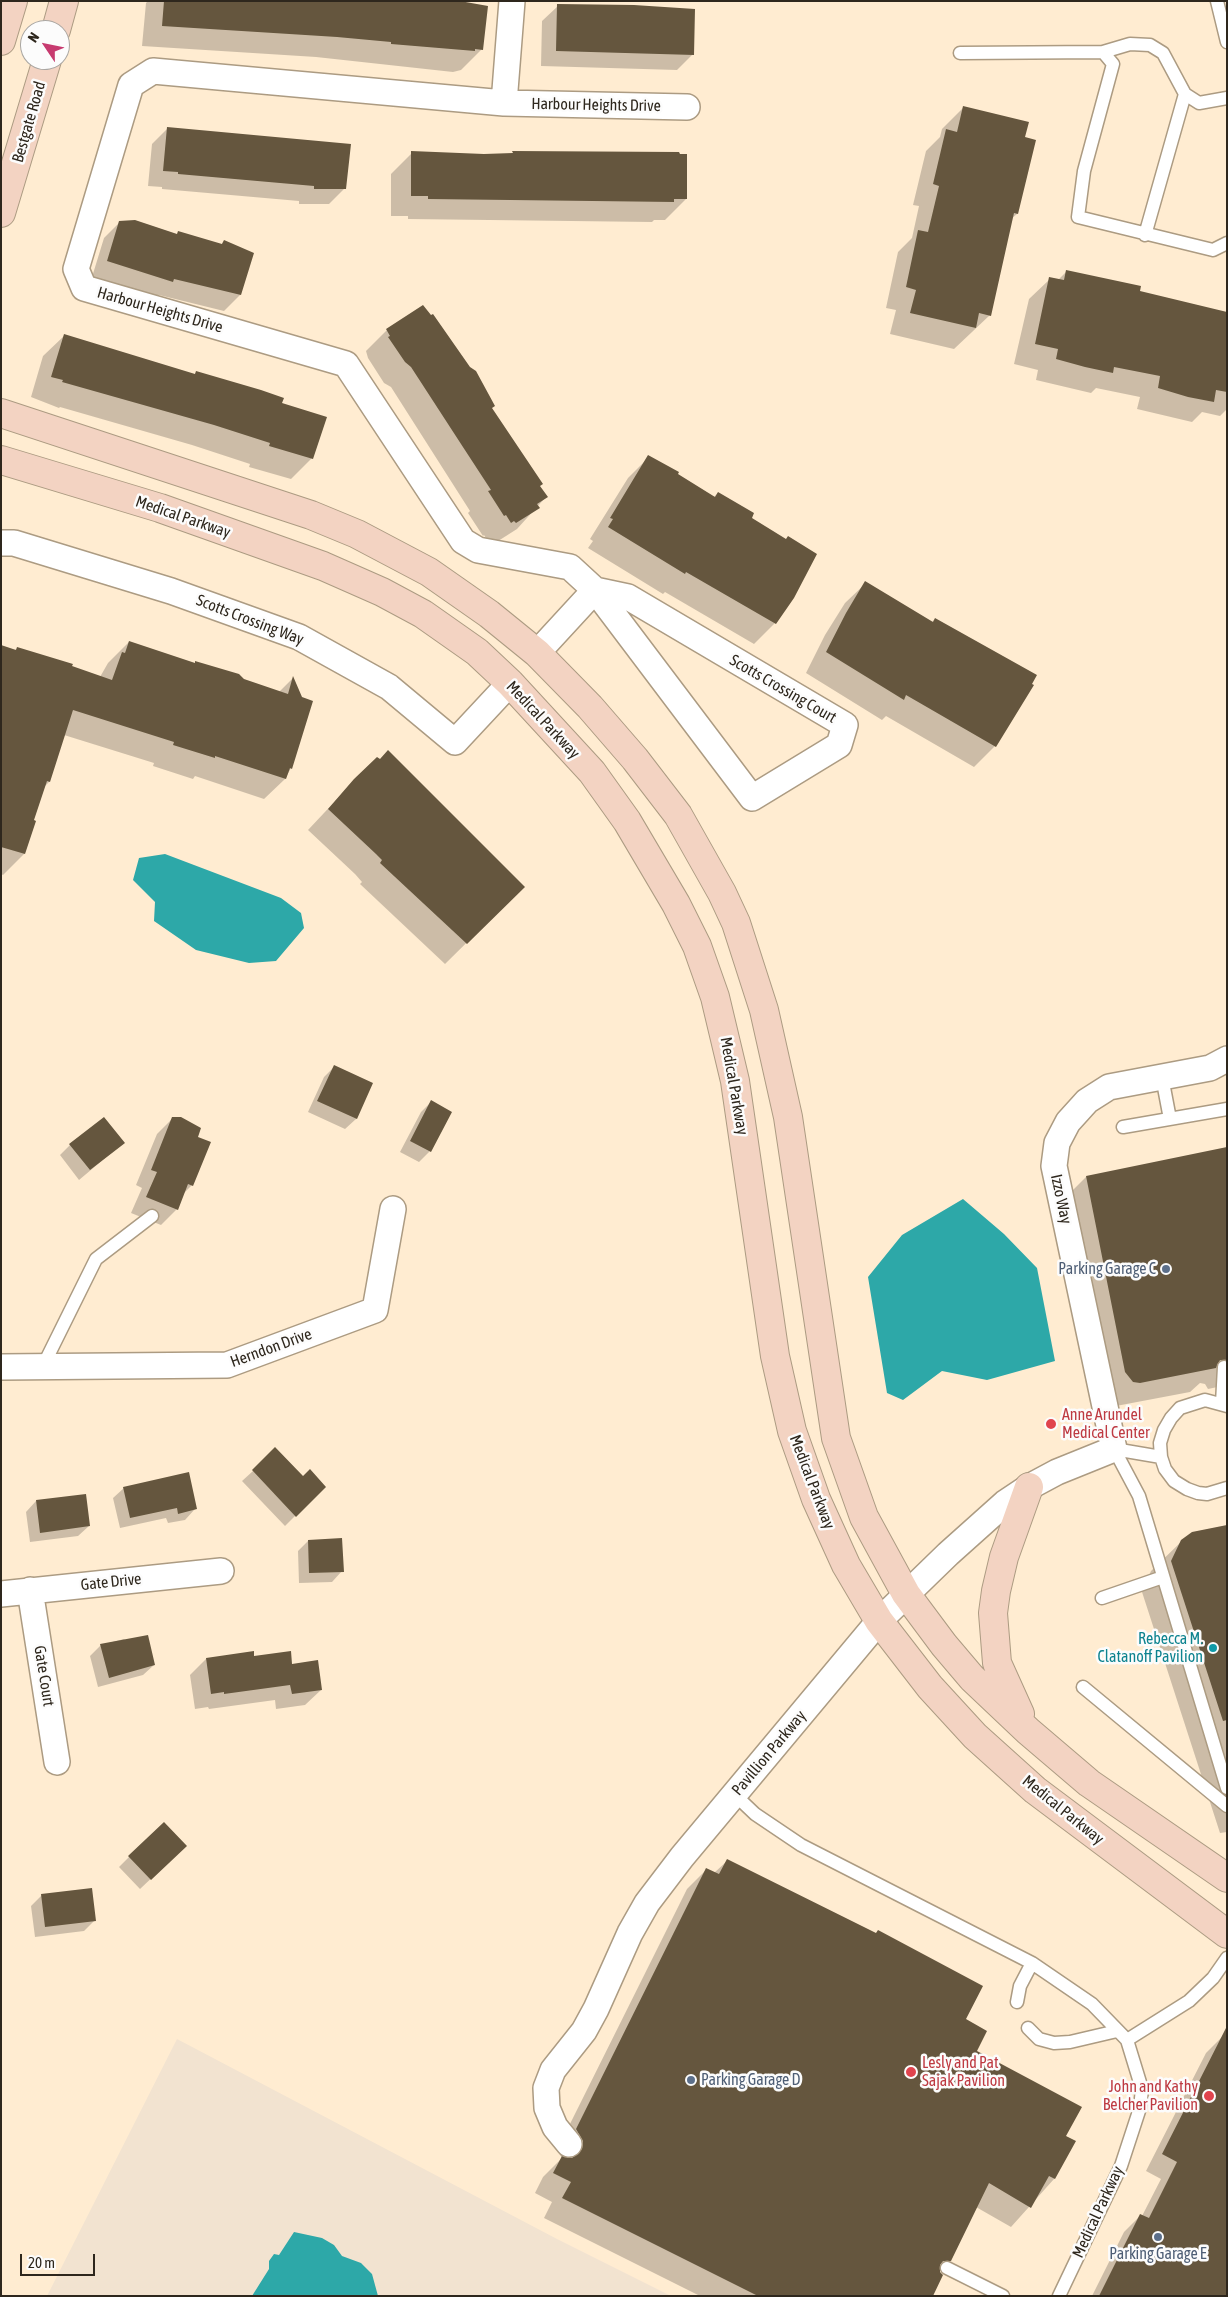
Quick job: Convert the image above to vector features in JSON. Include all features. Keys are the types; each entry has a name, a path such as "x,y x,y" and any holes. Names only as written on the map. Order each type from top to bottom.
{"main road":[{"path":"1,40 13,1"},
{"path":"59,20 64,1"},
{"name":"Bestgate Road","path":"1,213 44,70"},
{"path":"1,413 311,515 357,534 430,572 489,614 537,654 590,707 635,759 678,815 722,893 736,924 764,1010 788,1117 836,1438 864,1516 906,1594 944,1645 972,1678 1028,1731 1089,1784 1227,1878"},
{"name":"Medical Parkway","path":"1,460 160,508 323,566 382,592 423,614 477,652 510,683 592,772 627,821 676,904 697,946 715,997 735,1081 775,1356 792,1431 816,1499 846,1565 879,1621 930,1687 982,1742 1050,1801 1227,1934"},
{"path":"1028,1731 1001,1674 995,1645 993,1613 1004,1557 1029,1487"}],"street":[{"path":"504,103 512,1"},
{"name":"Harbour Heights Drive","path":"595,590 570,567 478,550 463,541 346,364 84,288 76,269 131,85 153,71 504,103 687,106"},
{"name":"Scotts Crossing Way","path":"1,543 14,543 171,591 299,637 389,687 455,742 510,683"},
{"path":"537,654 595,590"},
{"name":"Scotts Crossing Court","path":"595,590 628,598 845,725 839,745 752,798 595,590"},
{"name":"Izzo Way","path":"1114,1449 1054,1166 1057,1143 1068,1122 1087,1101 1109,1087 1210,1068 1227,1059"},
{"name":"Herndon Drive","path":"1,1367 227,1365 375,1310 393,1209"},
{"name":"Pavillion Parkway","path":"569,2144 555,2127 547,2108 546,2088 553,2070 584,2031 630,1932 647,1903 682,1856 879,1621 906,1594 1005,1503 1057,1472 1114,1449"},
{"name":"Gate Drive","path":"1,1594 220,1571"},
{"name":"Gate Court","path":"30,1590 57,1762"}],"lane":[{"path":"1217,1 1224,20 1227,42"},
{"path":"960,53 1103,52 1130,44 1150,45 1163,53 1184,94 1199,103 1227,98"},
{"path":"1103,52 1113,64 1084,171 1078,217 1212,250 1227,243"},
{"path":"1145,235 1184,94"},
{"path":"1162,1077 1170,1119"},
{"path":"1122,1127 1227,1109"},
{"path":"44,1366 96,1259 152,1216"},
{"path":"1224,1367 1224,1404 1205,1400 1180,1408 1170,1418 1160,1443 1161,1457 1165,1469 1174,1481 1187,1489 1207,1494 1227,1488"},
{"path":"1114,1449 1161,1457"},
{"path":"1114,1449 1139,1496 1227,1788"},
{"path":"1102,1598 1163,1577"},
{"path":"1084,1687 1227,1806"},
{"path":"734,1794 755,1814 808,1849 1032,1963 1092,2004 1127,2040 1189,2001 1213,1978 1227,1958"},
{"path":"1017,2002 1020,1986 1032,1963"},
{"path":"1028,2028 1039,2039 1054,2043 1070,2042 1117,2031"},
{"name":"Medical Parkway","path":"1059,2296 1121,2166 1140,2108 1142,2089 1127,2040"},
{"path":"947,2268 1002,2296"}],"shaded area":[{"path":"177,2039 557,2239 671,2296 47,2296"}],"water":[{"path":"165,854 281,898 301,913 304,928 276,961 249,963 196,950 154,921 155,902 133,880 139,858"},
{"path":"963,1199 1004,1234 1037,1268 1055,1361 987,1380 942,1371 903,1400 887,1393 868,1277 902,1235"},
{"path":"294,2232 322,2238 334,2245 342,2256 361,2263 372,2274 378,2296 252,2296 269,2269 269,2261 274,2254 279,2255"}],"building":[{"path":"164,1 460,1 488,6 483,50 475,49 475,51 391,44 391,42 337,37 162,26"},
{"path":"557,4 634,5 695,9 694,55 556,51"},
{"path":"963,106 1029,122 1025,137 1036,140 1018,214 1014,213 991,316 979,313 976,328 910,313 916,290 906,287 918,230 928,232 939,186 933,184 946,129 957,132"},
{"path":"167,127 351,144 346,189 314,189 314,186 178,174 178,172 163,171"},
{"path":"411,151 484,154 513,153 512,151 679,152 680,154 687,154 687,199 674,199 674,202 428,199 428,196 411,196"},
{"path":"135,220 177,234 178,231 222,244 224,240 254,253 241,295 174,279 173,282 107,261 119,221"},
{"path":"1066,270 1141,286 1140,291 1227,312 1227,392 1216,390 1214,402 1188,397 1158,388 1160,376 1114,367 1113,373 1085,367 1056,359 1058,349 1035,344 1049,277 1064,280"},
{"path":"423,305 431,315 433,314 470,367 476,371 495,406 492,408 543,484 540,486 548,497 537,504 540,508 516,523 514,521 511,523 506,515 504,516 488,491 491,490 411,367 405,362 388,337 390,336 386,329"},
{"path":"64,334 195,374 196,371 261,390 284,398 282,403 327,417 313,459 269,446 270,443 214,425 62,382 63,380 51,377"},
{"path":"648,455 679,472 678,474 715,497 718,492 754,513 752,518 786,539 788,536 817,554 794,598 776,624 686,572 685,574 608,527 613,519 610,518"},
{"path":"865,581 933,622 935,618 1037,675 1032,684 1034,685 996,747 906,695 904,700 826,652"},
{"path":"129,641 195,663 195,661 239,674 244,679 288,694 293,676 302,697 313,701 292,769 290,768 286,779 215,756 215,758 173,745 174,742 73,710 50,782 47,781 34,820 36,821 25,854 1,847 1,645 16,650 17,647 73,664 72,666 112,680 122,652 125,653"},
{"path":"388,750 525,887 467,944 380,863 382,860 328,809 354,779 377,757 380,759"},
{"path":"334,1065 373,1083 357,1119 317,1101"},
{"path":"431,1100 452,1112 431,1152 410,1141"},
{"path":"104,1117 125,1143 90,1170 69,1144"},
{"path":"172,1117 181,1117 201,1128 198,1137 211,1142 193,1186 188,1184 178,1210 146,1197 157,1172 151,1170"},
{"name":"Parking Garage C","path":"1227,1147 1227,1360 1220,1360 1216,1368 1140,1383 1133,1382 1125,1372 1086,1176"},
{"path":"275,1447 303,1476 310,1469 326,1487 296,1517 252,1470"},
{"path":"189,1472 197,1509 178,1514 177,1508 130,1518 123,1487"},
{"path":"86,1494 90,1526 40,1533 36,1500"},
{"name":"Rebecca M. Clatanoff Pavilion","path":"1227,1525 1227,1720 1223,1721 1171,1561 1181,1540 1192,1532"},
{"path":"342,1538 344,1572 309,1573 308,1540"},
{"path":"148,1635 155,1665 109,1678 100,1644"},
{"path":"254,1651 254,1656 291,1651 292,1664 318,1660 322,1690 292,1694 290,1685 211,1694 206,1658"},
{"path":"164,1822 187,1846 151,1880 128,1856"},
{"name":"Parking Garage D","path":"727,1859 876,1933 878,1930 983,1986 966,2019 987,2031 977,2051 1082,2107 1066,2136 1076,2141 1055,2179 1049,2176 1031,2208 989,2183 951,2261 943,2261 940,2265 940,2272 943,2275 933,2296 758,2296 562,2198 571,2182 553,2173 562,2156 572,2158 582,2149 583,2141 576,2129 706,1868 719,1874"},
{"path":"92,1888 96,1921 45,1927 41,1894"},
{"path":"1227,2026 1227,2296 1099,2296 1140,2214 1149,2218 1177,2162 1162,2154"}],"place":[{"name":"Parking Garage C","path":"1166,1269"},
{"name":"Anne Arundel Medical Center","path":"1051,1424"},
{"name":"Rebecca M. Clatanoff Pavilion","path":"1213,1648"},
{"name":"Lesly and Pat Sajak Pavilion","path":"911,2072"},
{"name":"Parking Garage D","path":"691,2080"},
{"name":"John and Kathy Belcher Pavilion","path":"1209,2096"},
{"name":"Parking Garage E","path":"1158,2237"}]}
